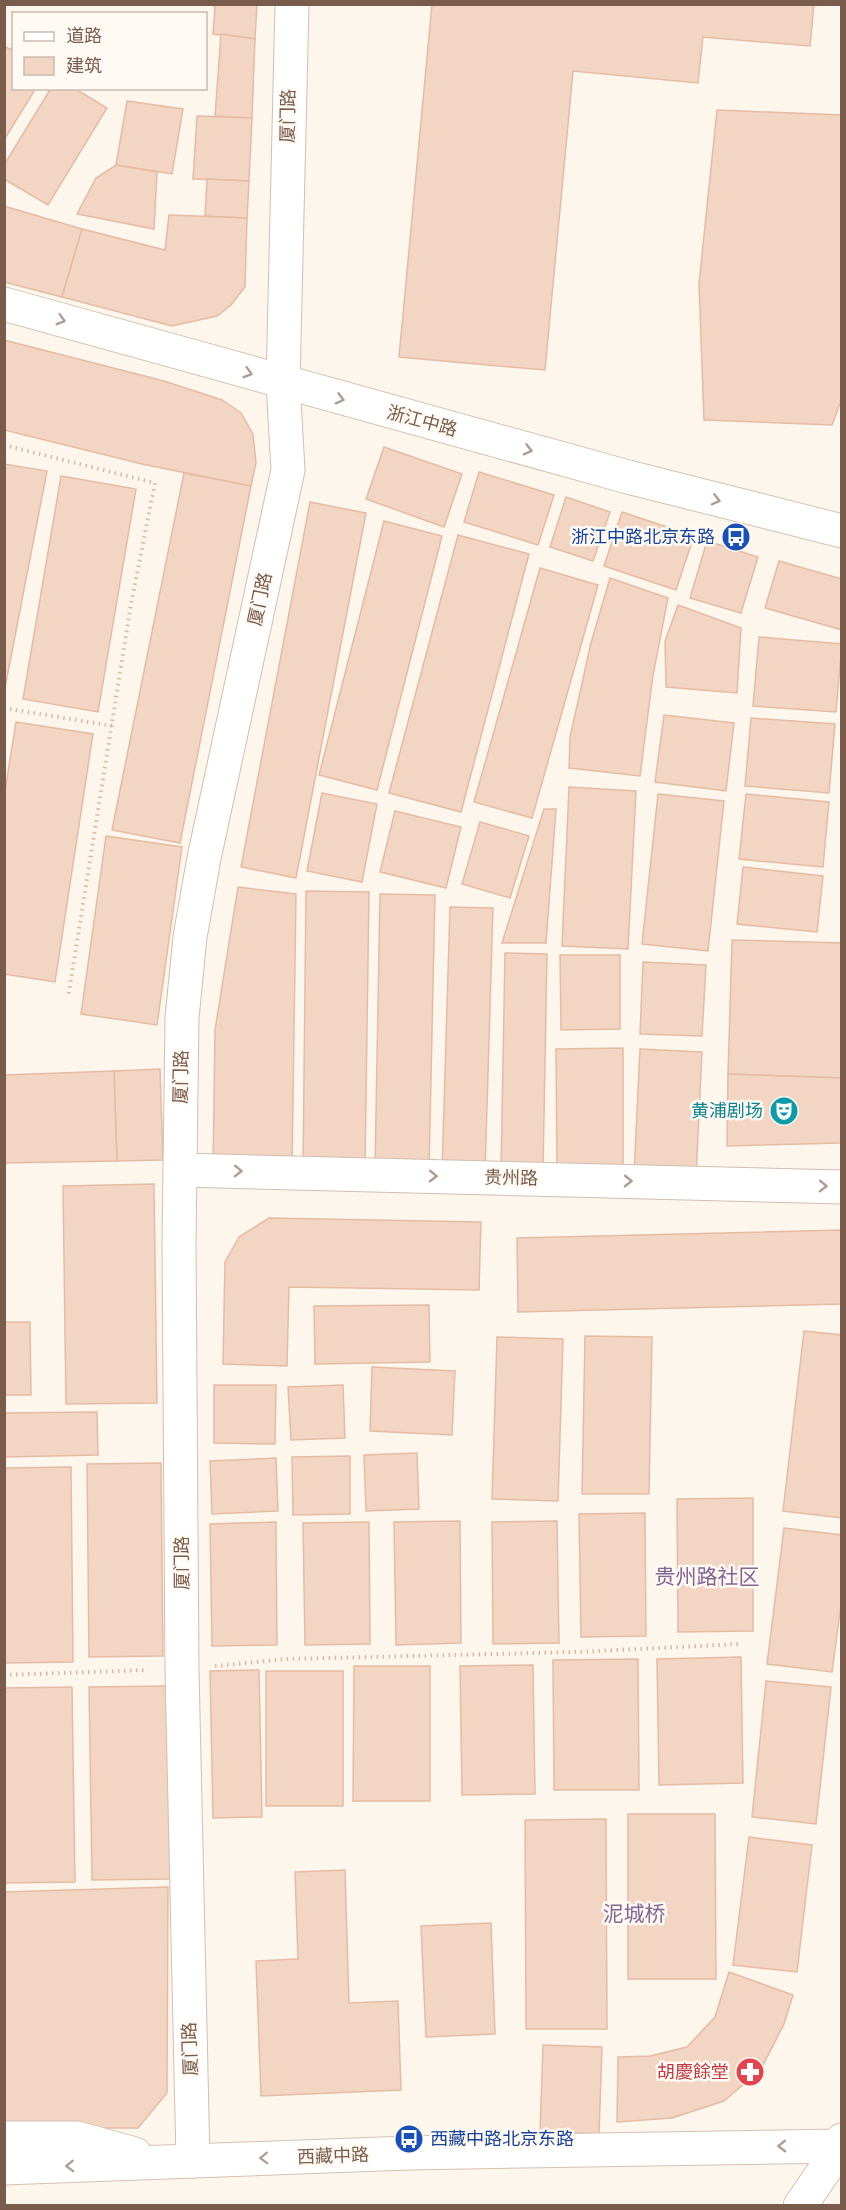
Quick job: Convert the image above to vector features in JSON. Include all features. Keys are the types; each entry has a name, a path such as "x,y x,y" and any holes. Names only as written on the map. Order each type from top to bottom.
{"street":[{"name":"厦门路","path":"178,2162 182,1669 180,1170 182,1017 190,937 204,858 288,470 283,383 292,4"},
{"name":"浙江中路","path":"4,304 628,477 842,531"},
{"name":"贵州路","path":"180,1170 842,1187"},
{"path":"4,2138 77,2138 178,2162"},
{"path":"800,2205 841,2146 842,2140"},
{"name":"西藏中路","path":"4,2168 418,2152 841,2146"}],"path":[{"path":"4,445 155,483 132,604 68,998"},
{"path":"4,708 113,726"},
{"path":"4,1675 182,1669 287,1659 578,1652 739,1644"}],"building":[{"path":"211,4 257,4 255,39 213,34 215,7"},
{"path":"432,4 814,4 810,46 703,37 698,83 573,71 545,370 399,357"},
{"path":"221,34 255,39 252,118 215,116"},
{"path":"4,46 12,50 12,90 35,90 4,140"},
{"path":"50,90 77,90 107,108 48,205 4,179 4,165"},
{"path":"127,101 183,109 172,174 116,165"},
{"path":"717,110 842,115 842,398 832,425 704,420 699,284"},
{"path":"197,116 252,118 249,181 193,179"},
{"path":"116,165 157,172 154,229 77,214 96,178"},
{"path":"207,179 249,181 247,218 205,216"},
{"path":"4,206 82,229 62,297 4,282"},
{"path":"169,215 247,218 245,287 231,305 217,316 172,326 62,297 82,229 165,250"},
{"path":"4,340 164,381 222,400 241,413 253,434 256,463 251,486 142,464 4,430"},
{"path":"384,447 462,474 444,527 366,499"},
{"path":"4,464 47,471 4,693"},
{"path":"479,472 554,495 538,545 464,522"},
{"path":"184,473 251,486 180,843 112,830"},
{"path":"61,476 136,489 98,712 23,699"},
{"path":"566,497 610,512 593,561 550,547"},
{"path":"310,502 366,513 296,878 241,867"},
{"path":"622,512 694,536 676,590 604,566"},
{"path":"384,521 442,536 377,790 319,775"},
{"path":"458,535 529,554 461,812 389,793"},
{"path":"707,541 758,557 741,613 690,598"},
{"path":"779,561 842,579 842,630 765,608"},
{"path":"540,568 598,585 532,818 474,802"},
{"path":"610,578 668,598 653,675 640,776 569,768 570,737 591,643"},
{"path":"678,605 741,628 737,693 666,687 665,641"},
{"path":"759,637 842,644 836,712 753,706"},
{"path":"664,715 734,723 726,791 655,782"},
{"path":"751,718 835,724 829,793 745,786"},
{"path":"16,722 93,734 55,982 4,974 4,797"},
{"path":"569,787 636,791 628,949 562,946"},
{"path":"322,793 377,804 362,882 307,871"},
{"path":"658,794 724,801 708,951 642,944"},
{"path":"746,794 829,802 823,867 739,859"},
{"path":"544,809 556,809 546,943 502,943"},
{"path":"395,811 461,827 446,888 380,872"},
{"path":"480,822 529,836 510,898 462,884"},
{"path":"106,836 182,847 157,1025 81,1014"},
{"path":"743,867 823,876 817,932 737,924"},
{"path":"238,887 296,894 292,1168 213,1167 215,1030"},
{"path":"306,891 369,892 365,1169 303,1169"},
{"path":"380,894 435,895 429,1170 375,1169"},
{"path":"450,907 493,908 485,1173 442,1171"},
{"path":"732,940 842,943 842,1078 728,1074"},
{"path":"505,953 547,954 543,1171 501,1170"},
{"path":"560,955 620,955 620,1029 561,1030"},
{"path":"643,962 706,965 702,1036 640,1034"},
{"path":"623,1048 623,1171 557,1171 556,1049"},
{"path":"640,1049 702,1052 696,1177 634,1174"},
{"path":"160,1069 163,1160 117,1161 114,1071"},
{"path":"114,1071 117,1161 4,1163 4,1075"},
{"name":"黄浦剧场","path":"728,1074 842,1078 842,1143 727,1146"},
{"path":"154,1184 157,1403 66,1404 63,1186"},
{"path":"269,1218 481,1222 479,1290 289,1287 287,1366 223,1364 225,1262 239,1237"},
{"path":"842,1230 842,1304 518,1312 517,1238"},
{"path":"429,1305 430,1362 315,1364 314,1306"},
{"path":"4,1322 30,1322 31,1395 4,1395"},
{"path":"804,1331 842,1335 842,1518 783,1511"},
{"path":"585,1336 652,1337 649,1494 582,1494"},
{"path":"497,1337 563,1339 558,1501 492,1499"},
{"path":"372,1367 455,1371 452,1435 370,1431"},
{"path":"214,1385 276,1385 275,1444 214,1443"},
{"path":"343,1385 345,1438 291,1440 288,1387"},
{"path":"97,1412 98,1455 4,1457 4,1413"},
{"path":"417,1453 419,1509 366,1511 364,1455"},
{"path":"350,1456 350,1514 293,1515 292,1457"},
{"path":"276,1458 278,1511 212,1514 210,1461"},
{"path":"161,1463 163,1656 89,1657 87,1464"},
{"path":"71,1467 73,1662 4,1663 4,1468"},
{"path":"753,1498 753,1631 678,1632 677,1499"},
{"path":"645,1513 646,1636 581,1637 579,1514"},
{"path":"460,1521 461,1643 396,1645 394,1522"},
{"path":"557,1521 559,1643 493,1644 492,1522"},
{"path":"276,1522 277,1645 212,1646 210,1524"},
{"path":"369,1522 370,1644 305,1645 303,1523"},
{"path":"784,1528 842,1535 842,1597 832,1672 767,1664"},
{"path":"741,1657 743,1783 659,1785 657,1659"},
{"path":"638,1659 639,1790 554,1790 553,1660"},
{"path":"533,1665 535,1794 462,1795 460,1666"},
{"path":"354,1666 430,1666 430,1801 353,1801"},
{"path":"259,1670 262,1817 213,1818 210,1671"},
{"path":"266,1671 343,1671 343,1806 266,1806"},
{"path":"766,1681 831,1687 816,1824 752,1817"},
{"path":"167,1686 170,1879 92,1880 89,1687"},
{"path":"72,1687 75,1882 4,1883 4,1688"},
{"path":"628,1814 715,1814 716,1979 628,1979"},
{"path":"606,1819 607,2029 526,2029 525,1820"},
{"path":"749,1837 812,1845 797,1972 733,1965"},
{"path":"345,1870 349,2003 398,2001 401,2090 261,2096 256,1961 298,1959 295,1872"},
{"path":"168,1887 167,2093 138,2128 4,2128 4,1892"},
{"path":"491,1923 495,2034 426,2037 421,1926"},
{"path":"729,1972 793,1995 784,2024 761,2069 724,2101 672,2118 617,2122 618,2057 650,2056 687,2047 715,2017"},
{"path":"543,2045 602,2047 599,2134 540,2132"}],"place":[{"name":"浙江中路北京东路","path":"736,537"},
{"name":"黄浦剧场","path":"784,1111"},
{"name":"胡慶餘堂","path":"750,2072"},
{"name":"西藏中路北京东路","path":"409,2139"}],"district":[{"name":"贵州路社区","path":"707,1577"},
{"name":"泥城桥","path":"634,1914"}]}
